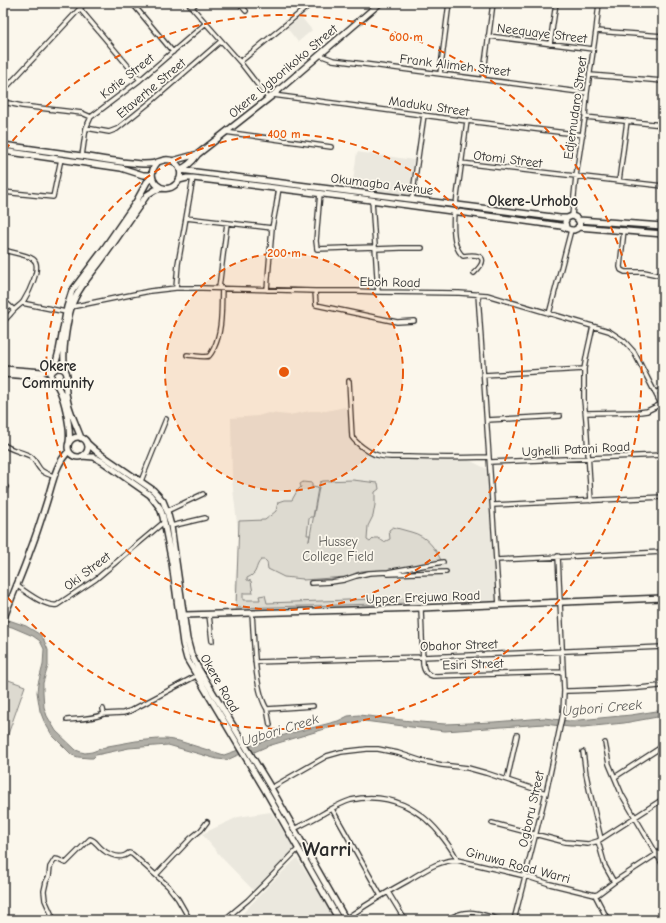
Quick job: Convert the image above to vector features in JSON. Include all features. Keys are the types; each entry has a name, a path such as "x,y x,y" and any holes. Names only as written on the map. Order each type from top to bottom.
{"main road":[{"name":"Okere Ugborikoko Street","path":"180,170 320,55 380,3"},
{"path":"3,145 126,163 150,164 164,160 172,161 198,154"},
{"path":"3,151 121,168 143,175 152,176"},
{"path":"61,463 67,458 82,456 87,449 87,443 81,438 67,400 67,377 64,367 64,354 71,307 74,298 147,195 155,190 173,186 179,180 180,170 172,161"},
{"path":"157,163 152,171 153,180 158,186 164,188"},
{"name":"Okumagba Avenue","path":"180,170 560,218 569,217"},
{"path":"75,456 69,451 69,421 62,397 51,376 59,351 68,301 72,291 103,250 152,176"},
{"name":"Okumagba Avenue","path":"179,180 193,178 320,193 568,228"},
{"path":"663,226 579,220 576,217 569,217 565,222 568,228 574,230 578,227 663,234"},
{"path":"578,227 579,220"},
{"path":"3,369 43,372 62,369 66,372"},
{"path":"3,374 42,377 58,384 63,383 66,379"},
{"path":"69,442 74,438 81,438"},
{"name":"Okere Road","path":"87,443 96,451 153,490 158,495 167,511 171,526 189,647 194,661 242,746 244,755 339,920"},
{"path":"4,618 32,547 54,476 64,456 69,451"},
{"name":"Okere Road","path":"82,456 99,459 150,495 160,508 172,563 184,652 187,659 196,676 242,746 250,754 271,788 345,919"},
{"name":"Upper Erejuwa Road","path":"185,615 421,608 663,598"}],"street":[{"path":"3,91 84,3"},
{"path":"132,3 173,52"},
{"path":"188,3 240,62 268,98"},
{"path":"192,7 198,3"},
{"path":"239,3 246,11"},
{"path":"240,62 312,3"},
{"path":"440,74 449,3"},
{"path":"483,79 493,3"},
{"path":"550,44 556,3"},
{"name":"Edjemudaro Street","path":"569,217 583,135 599,3"},
{"path":"80,8 140,80"},
{"name":"Kotie Street","path":"82,156 86,128 91,117 140,80 206,23"},
{"path":"596,32 663,36"},
{"name":"Neequaye Street","path":"488,36 593,50"},
{"name":"Etaverhe Street","path":"86,128 109,132 116,130 221,41"},
{"name":"Frank Alimeh Street","path":"320,55 333,60 588,93"},
{"path":"590,75 663,81"},
{"name":"Maduku Street","path":"273,94 467,121 583,135"},
{"path":"3,102 22,106 82,113 91,117"},
{"path":"412,199 424,115"},
{"path":"585,117 663,125"},
{"path":"456,204 467,121"},
{"path":"619,181 627,121"},
{"path":"225,132 331,147"},
{"path":"3,192 53,197 61,159"},
{"name":"Otomi Street","path":"461,163 663,186"},
{"path":"176,288 178,264 193,178"},
{"path":"267,290 272,228 278,188"},
{"path":"320,193 316,241 317,249 422,248"},
{"path":"372,200 378,292"},
{"path":"454,212 454,235 458,251 463,256 477,255 483,260 480,267 474,273"},
{"path":"186,218 272,228"},
{"path":"187,355 209,356 217,341 221,323 220,288 227,223"},
{"path":"549,314 568,228"},
{"path":"624,230 620,266 621,270 625,272 644,272 663,276"},
{"path":"3,250 33,259 36,262 34,278 27,295 22,303 3,321"},
{"name":"Eboh Road","path":"71,307 150,291 176,288 478,294 494,297 609,331 624,341 634,352 662,406"},
{"path":"315,291 316,305 398,322 414,320"},
{"path":"478,294 499,605"},
{"path":"3,300 14,310"},
{"path":"22,303 66,312"},
{"path":"591,501 584,400 584,369 593,326"},
{"path":"484,375 584,369"},
{"path":"349,381 352,437 356,442 375,455 418,457 489,456"},
{"path":"655,393 663,389"},
{"path":"586,413 640,412 662,406"},
{"path":"487,420 560,416"},
{"path":"141,481 166,419"},
{"path":"3,444 8,448 30,456 34,459 41,470 54,476"},
{"name":"Ughelli Patani Road","path":"490,462 663,454"},
{"path":"167,511 203,494"},
{"path":"493,505 663,498"},
{"path":"171,526 205,518"},
{"name":"Oki Street","path":"16,586 49,605 57,605 96,579 164,522"},
{"path":"496,560 663,552"},
{"name":"Ogboru Street","path":"514,920 546,793 564,707 558,556"},
{"path":"311,583 344,580 363,574 388,572 443,562"},
{"path":"363,574 446,572"},
{"name":"Esiri Street","path":"421,608 422,664 428,675 562,672"},
{"path":"252,613 255,662 259,691 267,709 270,724"},
{"path":"209,614 212,641"},
{"name":"Obahor Street","path":"255,662 663,647"},
{"path":"68,720 130,711 196,676"},
{"path":"564,691 637,689 659,686"},
{"path":"267,709 313,706"},
{"path":"103,709 104,714"},
{"path":"507,780 517,735"},
{"path":"605,743 609,764 622,795 663,865"},
{"path":"615,777 663,746"},
{"path":"271,788 328,756 341,752 378,749 398,753 434,764 468,768 546,793"},
{"path":"583,752 586,774 605,866 614,882"},
{"path":"294,830 350,801 379,798 406,805 424,817 438,831 455,854 457,860"},
{"path":"492,823 565,842 588,844 599,840 663,799"},
{"path":"332,809 381,896"},
{"path":"156,875 191,838 201,830 207,822"},
{"path":"54,920 44,896 45,885 49,876 50,867 55,859 66,863 90,839 103,850 114,855 121,857 131,853 168,886 178,899 190,920"},
{"path":"224,920 265,884 298,849"},
{"path":"608,920 596,895 663,850"},
{"name":"Ginuwa Road Warri","path":"345,919 388,892 438,864 450,860 457,860 525,876 550,884 596,895"},
{"path":"388,892 405,920"},
{"path":"447,920 464,913 481,914 490,918 501,920"}],"shaded area":[{"path":"301,17 312,30 298,42 287,28"},
{"path":"357,152 414,160 409,196 352,188"},
{"path":"345,407 349,418 349,438 357,444 379,455 469,460 487,469 497,604 235,610 235,582 239,541 232,480 231,418 258,416 268,413 289,415 310,411 326,411"},
{"path":"3,618 26,626 43,638 48,650 48,666 43,683 44,707 47,716 56,731 76,750 85,753 108,746 136,741 167,739 179,741 224,755 273,738 338,721 348,716 359,715 445,724 544,718 569,721 631,715 663,710 663,716 624,723 584,727 544,724 445,731 364,721 335,726 268,746 252,753 238,755 227,760 217,759 168,745 129,748 96,755 93,758 78,757 72,755 52,735 40,711 37,692 43,665 44,649 40,641 33,636 12,627 3,625"},
{"path":"271,812 296,851 255,892 222,858 202,834 238,817"},
{"path":"297,858 336,920 250,920 243,913"}],"green space":[{"name":"Hussey College Field","path":"353,480 378,483 379,489 375,492 375,505 373,516 368,526 367,540 370,542 374,538 378,538 384,542 390,539 389,530 393,527 409,531 422,536 430,543 442,562 389,570 361,571 346,577 303,580 284,577 268,569 267,562 265,560 261,560 255,572 247,578 247,580 251,581 253,593 243,593 243,600 260,600 259,596 265,595 267,603 402,598 409,603 236,608 239,521 265,520 276,511 278,502 292,500 301,487 300,484 303,482 312,483 312,487 318,488 313,517 310,517 309,519 307,535 310,535 309,541 320,482"},
{"path":"3,678 25,686 6,740 3,739"}],"district":[{"name":"Okere-Urhobo","path":"533,201"},
{"name":"Okere Community","path":"58,374"},
{"name":"Warri","path":"327,849"}],"water label":[{"name":"Ugbori Creek","path":"602,708"},
{"name":"Ugbori Creek","path":"280,730"}]}
